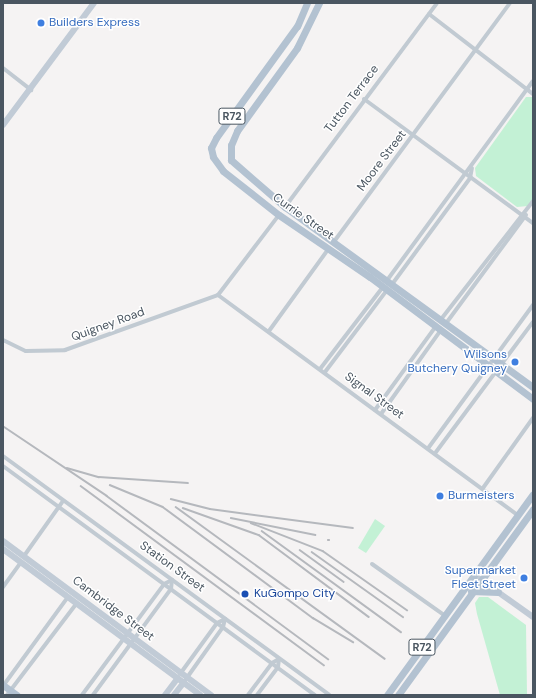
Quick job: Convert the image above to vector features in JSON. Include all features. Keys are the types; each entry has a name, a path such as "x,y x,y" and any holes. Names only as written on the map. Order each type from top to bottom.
{"main road":[{"name":"Currie Street","path":"308,3 297,26 211,148 223,172 279,215 329,248 533,398"},
{"name":"Currie Street","path":"319,3 297,48 231,145 231,160 236,168 285,207 444,320 533,387"},
{"name":"R72","path":"387,695 533,494"},
{"name":"R72","path":"398,694 460,607 533,509"},
{"path":"497,543 504,548"},
{"path":"471,592 498,592"},
{"path":"3,685 12,693"},
{"path":"392,688 398,694"}],"street":[{"path":"3,125 31,90 94,3"},
{"name":"Tutton Terrace","path":"285,207 437,3"},
{"name":"Moore Street","path":"270,331 329,248 510,3"},
{"path":"429,14 474,52 533,94"},
{"path":"3,68 31,90"},
{"path":"390,281 464,173 472,168 528,90 533,80"},
{"path":"528,90 533,88"},
{"path":"364,100 533,223"},
{"path":"390,281 470,178 472,168"},
{"path":"444,320 520,214 527,209 533,201"},
{"path":"444,320 525,217 527,209"},
{"path":"218,295 279,215"},
{"path":"320,369 385,289"},
{"path":"325,372 385,289"},
{"name":"Signal Street","path":"218,295 270,331 375,410 436,452 517,516"},
{"name":"Quigney Road","path":"3,340 26,350 65,350 218,295"},
{"path":"429,447 494,357 531,312 533,305"},
{"path":"436,452 533,322"},
{"path":"375,410 439,328"},
{"path":"381,414 439,328"},
{"path":"483,488 533,418"},
{"name":"Station Street","path":"3,456 329,695"},
{"name":"Station Street","path":"3,466 315,695"},
{"path":"24,556 63,501"},
{"name":"Cambridge Street","path":"3,541 179,676 211,695"},
{"name":"Cambridge Street","path":"3,550 76,604 126,636"},
{"path":"3,587 21,562"},
{"path":"372,564 444,615"},
{"path":"474,575 532,614"},
{"path":"82,695 164,584 172,580"},
{"path":"93,695 171,589 172,580"},
{"path":"3,685 68,598"},
{"path":"191,604 196,598"},
{"path":"12,693 76,604"},
{"path":"165,695 218,623 225,619"},
{"path":"174,695 223,627 225,619"},
{"path":"248,695 272,663 279,659"},
{"path":"257,695 278,668 279,659"},
{"name":"Cambridge Street","path":"185,680 200,695"}],"green space":[{"path":"526,97 533,97 533,199 528,206 517,207 476,176 475,168"},
{"path":"375,519 385,526 366,553 358,548"},
{"path":"479,597 488,597 526,625 527,695 500,695 477,614 475,603"}],"railway":[{"path":"3,426 107,496 328,659"},
{"path":"67,468 99,477 188,483"},
{"path":"110,485 163,507 313,618 353,642"},
{"path":"81,486 324,665"},
{"path":"171,499 210,509 353,528"},
{"path":"176,507 385,659"},
{"path":"183,508 259,535 369,617"},
{"path":"231,518 315,535"},
{"path":"251,523 323,551 407,610"},
{"path":"262,531 401,632"},
{"path":"300,550 344,582"},
{"path":"312,552 403,617"}],"place":[{"name":"Builders Express","path":"41,23"},
{"name":"Wilsons Butchery Quigney","path":"515,362"},
{"name":"Burmeisters","path":"440,496"},
{"name":"Supermarket Fleet Street","path":"524,578"},
{"name":"KuGompo City","path":"245,594"}]}
